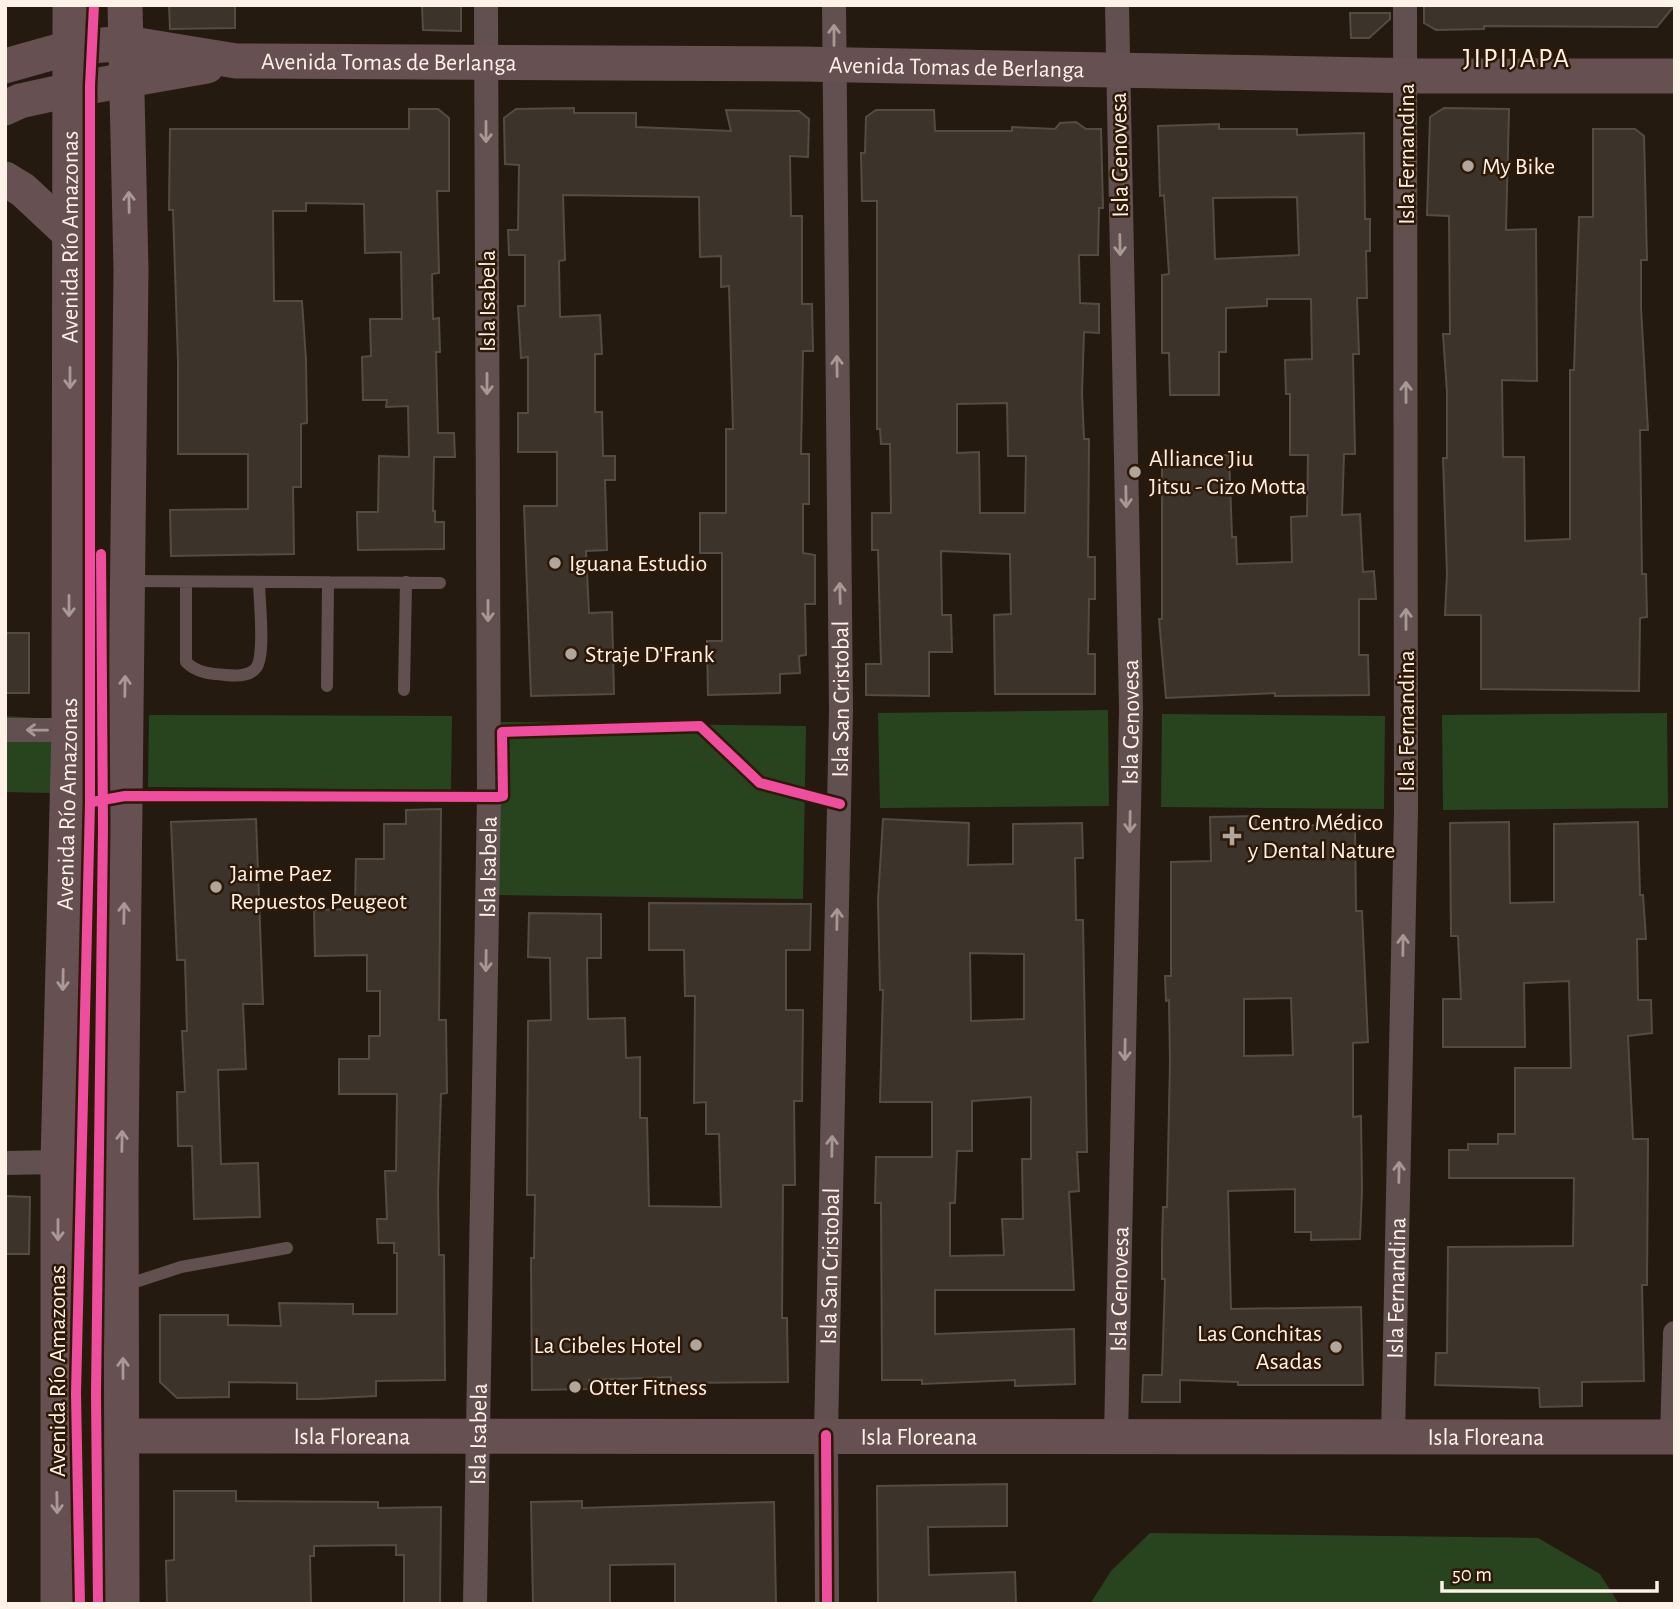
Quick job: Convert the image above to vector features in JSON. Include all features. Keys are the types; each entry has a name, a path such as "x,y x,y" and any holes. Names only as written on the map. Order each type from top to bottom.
{"main road":[{"name":"Avenida Río Amazonas","path":"58,1604 58,1162 69,730 70,5"},
{"path":"122,1604 126,582 131,270 125,5"},
{"name":"Avenida Tomas de Berlanga","path":"5,66 69,48 126,43 236,61 835,65 1406,76 1675,76"},
{"name":"Avenida Tomas de Berlanga","path":"5,108 20,101 69,90 236,61"},
{"path":"5,179 23,190 69,233"},
{"name":"Isla Floreana","path":"123,1436 1674,1437"}],"street":[{"name":"Isla Isabela","path":"474,1604 489,796 486,5"},
{"name":"Isla San Cristobal","path":"827,1604 825,1435 841,737 834,5"},
{"name":"Isla Genovesa","path":"1116,1438 1130,747 1118,5"},
{"name":"Isla Fernandina","path":"1393,1437 1406,809 1405,5"},
{"path":"5,730 69,730"},
{"path":"5,1163 58,1162"},
{"path":"1674,1437 1675,1334"}],"lane":[{"path":"126,582 440,583"},
{"path":"186,582 186,662 193,669 235,676 249,673 256,668 261,656 258,582"},
{"path":"327,686 328,582"},
{"path":"404,690 406,582"},
{"path":"122,1286 181,1268 286,1248"}],"green space":[{"path":"1108,710 1109,806 880,808 878,713"},
{"path":"1667,713 1668,808 1443,810 1442,715"},
{"path":"1162,714 1385,716 1384,809 1161,807"},
{"path":"149,715 452,716 451,790 148,787"},
{"path":"5,716 52,719 51,793 5,792"},
{"path":"501,722 806,726 803,899 498,895"},
{"path":"1150,1533 1538,1538 1600,1574 1619,1604 1090,1604 1111,1571"}],"building":[{"path":"169,5 235,5 235,28 170,29"},
{"path":"422,5 461,5 461,31 423,30"},
{"path":"1424,5 1675,5 1657,27 1484,26 1484,29 1436,30 1424,23"},
{"path":"1350,13 1390,13 1390,19 1369,38 1351,38"},
{"path":"574,108 574,113 636,113 636,127 731,131 726,110 799,111 809,119 808,157 790,156 791,216 802,216 802,304 812,304 813,351 803,351 801,454 809,454 809,504 803,504 803,553 815,555 815,604 805,604 806,655 799,656 800,673 780,674 780,693 708,695 707,641 722,641 722,553 700,553 700,513 726,513 726,429 733,429 729,286 721,287 721,256 700,257 699,197 563,195 565,260 559,261 560,317 600,315 602,354 595,354 595,412 602,412 603,456 615,456 615,480 605,480 607,550 586,551 589,613 612,612 614,694 531,696 524,506 557,506 557,452 518,452 518,413 528,413 528,357 521,358 518,306 525,306 525,255 509,255 508,230 518,230 519,165 505,164 504,118 516,109"},
{"path":"1444,108 1509,109 1506,230 1536,229 1537,381 1502,380 1503,457 1524,457 1525,541 1570,539 1570,370 1574,370 1579,217 1593,217 1593,129 1635,129 1644,136 1647,260 1641,260 1641,308 1648,430 1640,430 1642,574 1646,574 1647,617 1640,618 1639,691 1481,689 1481,615 1445,615 1447,574 1443,458 1447,458 1447,392 1443,334 1450,334 1449,216 1427,215 1430,117"},
{"path":"409,109 438,109 449,118 449,191 437,191 439,273 432,274 433,319 439,318 440,352 436,352 438,433 454,433 455,457 434,457 433,511 435,522 444,522 444,549 358,550 357,512 378,512 379,456 409,457 408,406 386,407 387,400 363,400 362,357 371,356 370,319 402,319 401,252 365,253 364,204 306,203 306,211 273,211 274,301 302,301 306,360 307,423 301,424 301,487 293,487 294,554 171,556 170,510 248,509 248,454 178,454 173,210 169,210 170,129 409,129"},
{"path":"876,110 934,110 935,131 1012,131 1012,127 1055,129 1060,123 1076,122 1086,129 1101,129 1103,208 1099,208 1098,255 1079,255 1080,303 1099,304 1099,333 1084,332 1082,393 1084,439 1089,439 1088,557 1095,557 1095,599 1089,599 1088,654 1095,654 1095,694 995,694 994,615 1011,614 1010,554 941,551 942,615 951,615 952,652 929,652 929,696 866,695 866,664 881,664 878,550 872,550 872,513 891,513 890,444 881,444 880,429 877,429 877,201 862,201 861,153 865,153 866,117","holes":["1007,403 1008,456 1026,456 1025,513 980,513 979,452 957,453 957,404"]},
{"path":"1219,124 1219,129 1297,129 1297,135 1364,133 1365,219 1370,219 1370,251 1366,251 1367,298 1357,298 1359,354 1353,354 1355,454 1344,454 1342,515 1360,514 1363,572 1374,571 1376,599 1359,599 1359,655 1368,655 1369,695 1275,696 1275,693 1166,698 1159,619 1162,619 1162,456 1229,455 1232,537 1236,537 1237,564 1292,562 1291,517 1307,516 1308,455 1290,455 1290,394 1286,394 1285,360 1312,359 1311,299 1267,299 1267,306 1226,308 1226,352 1219,352 1219,395 1170,395 1169,353 1162,353 1162,275 1169,274 1164,195 1160,196 1158,126","holes":["1297,197 1299,255 1215,259 1213,198"]},
{"path":"5,633 29,633 29,693 5,693"},
{"path":"441,809 439,1020 446,1020 447,1093 441,1094 438,1192 439,1255 444,1255 445,1380 376,1381 376,1396 317,1399 297,1399 297,1383 229,1382 229,1397 177,1398 160,1382 160,1315 228,1315 228,1325 281,1326 279,1303 353,1304 353,1314 397,1314 397,1253 394,1253 394,1243 378,1243 377,1219 387,1219 385,1171 396,1171 397,1094 339,1094 339,1059 369,1059 369,1036 380,1036 380,991 367,991 367,955 315,956 314,910 355,909 356,859 384,859 384,824 406,824 406,810"},
{"path":"1256,816 1256,827 1355,824 1356,911 1362,911 1368,1042 1353,1043 1353,1117 1361,1116 1360,1239 1311,1240 1311,1232 1295,1232 1295,1189 1228,1191 1231,1309 1361,1307 1363,1385 1238,1385 1238,1382 1180,1380 1180,1402 1142,1402 1143,1375 1162,1375 1165,1279 1162,1279 1162,1245 1163,1207 1167,1207 1170,1061 1169,1000 1166,1001 1165,976 1171,976 1171,862 1211,861 1210,817","holes":["1291,998 1293,1055 1244,1056 1244,999"]},
{"path":"256,819 263,1004 243,1004 246,1069 218,1070 221,1164 258,1163 260,1217 194,1219 192,1146 178,1146 177,1092 185,1092 182,1031 187,1031 185,960 177,960 171,822"},
{"path":"883,819 969,823 968,865 1013,864 1013,824 1082,823 1083,858 1075,858 1076,920 1083,920 1087,1152 1077,1152 1079,1191 1069,1192 1074,1290 935,1290 935,1334 1074,1329 1075,1384 1015,1386 1015,1380 922,1384 922,1380 882,1380 881,1203 875,1203 876,1157 932,1157 932,1102 880,1102 883,990 880,990 878,900","holes":["970,953 1024,954 1024,1019 971,1021","1031,1097 1031,1159 1022,1159 1023,1219 1002,1219 1004,1255 950,1256 950,1203 955,1203 957,1151 972,1151 972,1101"]},
{"path":"1509,822 1510,903 1554,902 1554,824 1638,822 1640,895 1643,895 1646,939 1637,939 1638,1000 1651,1000 1652,1033 1628,1036 1633,1139 1648,1139 1647,1285 1642,1285 1644,1381 1582,1382 1582,1406 1540,1407 1539,1388 1435,1385 1436,1353 1447,1353 1448,1247 1573,1246 1574,1178 1449,1178 1449,1150 1468,1150 1468,1144 1498,1144 1498,1134 1515,1134 1515,1068 1571,1068 1569,981 1524,983 1525,1047 1443,1047 1443,999 1461,999 1458,936 1451,936 1450,823"},
{"path":"649,903 811,904 810,950 786,950 786,1010 803,1010 802,1101 794,1101 795,1185 783,1185 782,1318 787,1318 788,1382 671,1383 671,1377 589,1380 589,1389 532,1390 531,1258 534,1258 535,1195 527,1195 528,1021 551,1020 550,958 528,957 529,913 601,914 601,958 587,958 588,1019 625,1018 626,1058 640,1057 640,1118 647,1118 649,1206 721,1207 719,1134 706,1134 706,1102 694,1103 695,996 685,996 684,950 649,950"},
{"path":"5,1196 30,1197 29,1254 5,1254"},
{"path":"1007,1484 1007,1526 928,1527 929,1575 1015,1572 1016,1604 878,1604 877,1486"},
{"path":"174,1491 236,1491 236,1501 378,1502 378,1508 441,1507 440,1604 404,1604 404,1555 396,1555 396,1545 314,1546 314,1556 310,1556 311,1604 167,1604 166,1561 174,1560"},
{"path":"582,1501 582,1508 774,1502 776,1604 675,1604 675,1564 610,1565 610,1604 533,1604 531,1502"}],"cycle path":[{"path":"80,1604 76,1394 90,803 90,86 94,5"},
{"path":"98,1604 96,1394 103,827 101,554"},
{"path":"92,802 125,796 498,797 503,796 502,732 700,726 760,783 840,804"},
{"path":"826,1435 827,1604"}],"place":[{"name":"My Bike","path":"1468,166"},
{"name":"Alliance Jiu Jitsu - Cizo Motta","path":"1135,472"},
{"name":"Iguana Estudio","path":"555,563"},
{"name":"Straje D'Frank","path":"571,654"},
{"name":"Centro Médico y Dental Nature","path":"1232,836"},
{"name":"Jaime Paez Repuestos Peugeot","path":"216,887"},
{"name":"La Cibeles Hotel","path":"696,1345"},
{"name":"Las Conchitas Asadas","path":"1336,1347"},
{"name":"Otter Fitness","path":"575,1387"}],"district":[{"name":"JIPIJAPA","path":"1517,57"}]}
